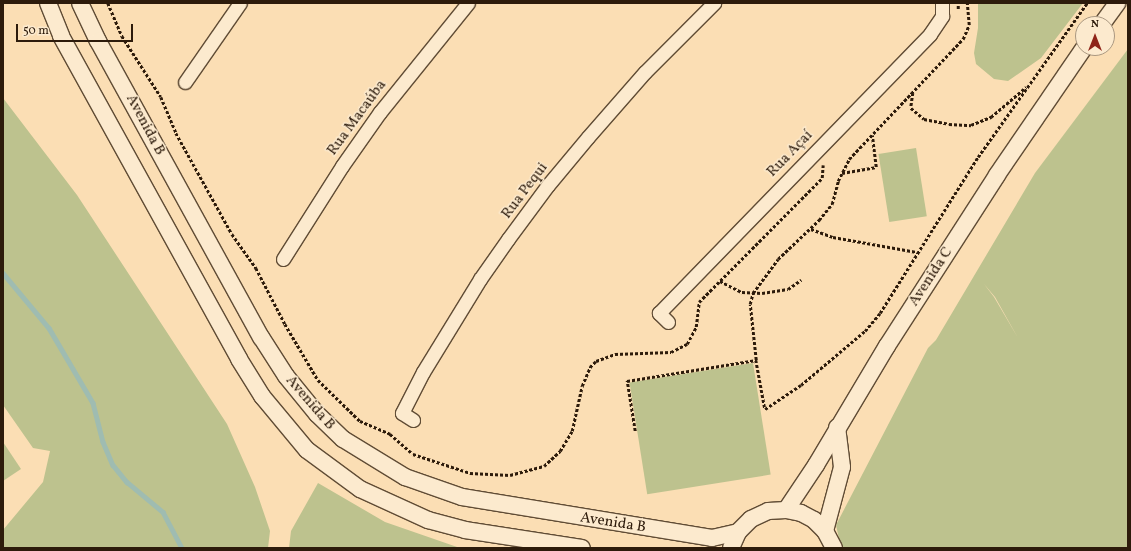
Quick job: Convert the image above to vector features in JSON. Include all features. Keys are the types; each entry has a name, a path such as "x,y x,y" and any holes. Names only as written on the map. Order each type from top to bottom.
{"street":[{"name":"Avenida B","path":"48,3 61,36 239,358 262,396 307,450 360,489 428,520 465,530 582,548"},
{"name":"Avenida B","path":"80,3 98,42 261,337 286,376 317,414 343,439 405,477 462,497 712,538 738,532"},
{"path":"185,82 240,3"},
{"name":"Rua Macaúba","path":"283,259 342,166 380,112 468,3"},
{"name":"Rua Pequi","path":"413,420 402,413 423,372 480,279 508,239 548,185 588,137 645,72 714,3"},
{"name":"Rua Açaí","path":"668,322 659,313 930,34 942,16 942,3"},
{"path":"1108,16 1117,3"},
{"name":"Avenida C","path":"786,510 816,465 837,427 996,175 1078,56"},
{"path":"825,530 840,478 842,460 837,427"},
{"path":"731,548 738,532 759,515 786,510 808,516 825,530 834,548"}],"path":[{"path":"108,3 122,36 161,97 176,133 232,234 256,268 285,324 318,380 360,421 390,434 413,454 456,470 485,475 524,473 544,466 560,451 572,431 582,386 590,367 596,361 615,354 671,352 687,344 696,327 699,302 822,178 824,159"},
{"path":"956,15 958,3"},
{"path":"967,3 969,25 963,39 849,159 841,173 832,204 811,229 778,259 753,293 750,304 756,360 765,409 806,380 865,331 880,313 978,157 1086,3"},
{"path":"914,90 911,108 918,116 938,123 971,125 991,117 1029,84"},
{"path":"841,173 876,167 872,135"},
{"path":"811,229 833,237 917,252"},
{"path":"720,282 729,288 753,293 780,292 801,280"},
{"path":"634,431 627,381 756,360"}],"green space":[{"path":"978,3 1083,3 1041,58 1008,81 994,79 976,64 974,53 978,28"},
{"path":"1128,49 1128,548 841,548 836,525 928,348 936,340 1035,173","holes":["984,284 995,297 1018,338 994,297"]},
{"path":"3,98 77,195 227,424 255,487 270,531 268,548 3,548 3,530 43,482 50,451 33,448 3,405"},
{"path":"916,148 927,216 889,222 878,154"},
{"path":"753,363 771,475 647,494 630,383"},
{"path":"3,442 21,469 3,481"},
{"path":"318,483 385,522 460,548 289,548 291,531"}],"waterway":[{"path":"3,273 49,328 93,403 103,442 113,465 127,482 163,512 182,548"}]}
